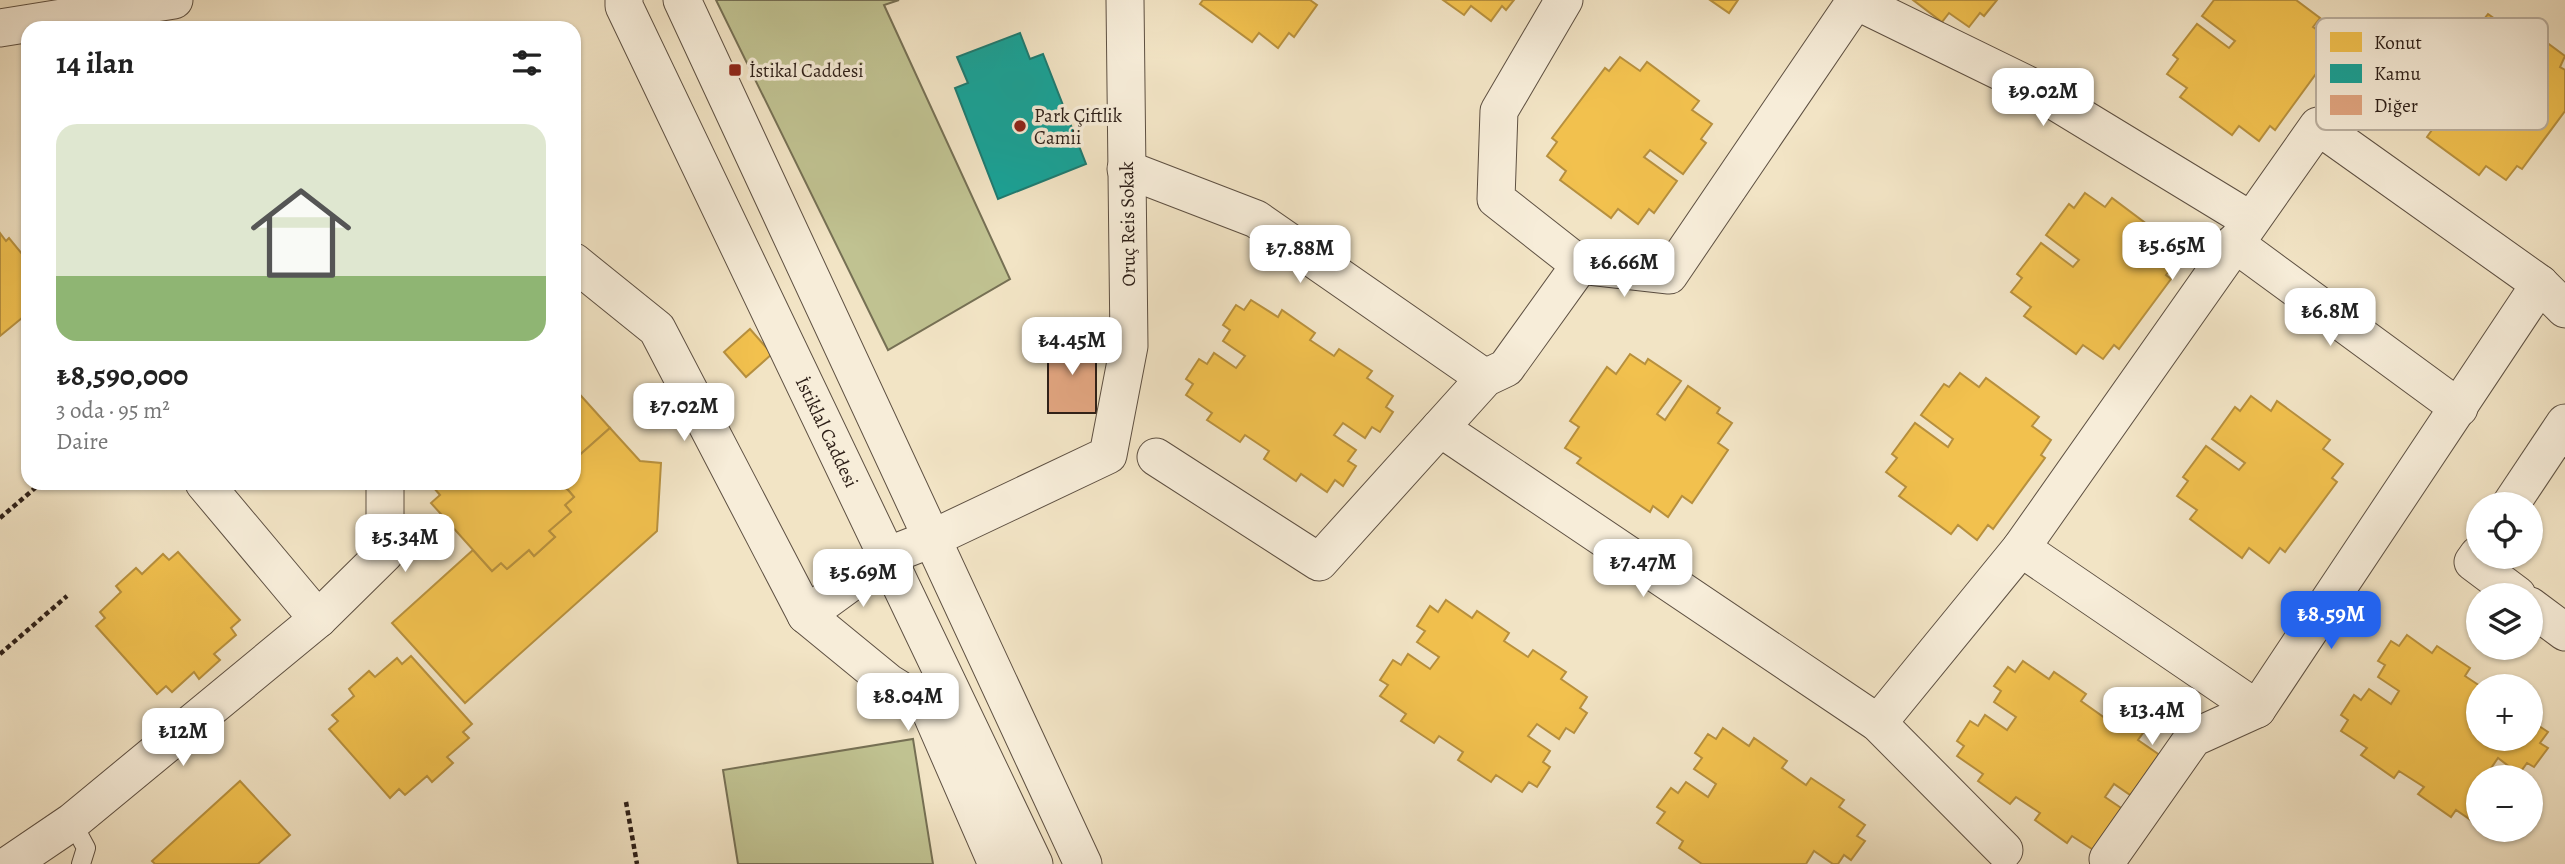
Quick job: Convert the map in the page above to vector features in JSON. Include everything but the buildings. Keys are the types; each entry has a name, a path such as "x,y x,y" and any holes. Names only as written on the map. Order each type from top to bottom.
{"street":[{"path":"44,21 174,0"},
{"name":"İstiklal Caddesi","path":"624,0 624,6 1034,864"},
{"path":"682,0 1083,864"},
{"name":"Oruç Reis Sokak","path":"806,615 887,556 931,539 1108,455 1129,346 1125,0"},
{"path":"1564,0 1499,111 1496,199 1580,265 1669,275 1856,0 2028,85 2242,231 2459,408"},
{"path":"0,28 21,25"},
{"path":"1878,723 2021,548 2316,129"},
{"path":"2108,859 2193,738 2257,709 2459,408 2552,297 2323,130"},
{"path":"1126,169 1256,219 1485,379"},
{"path":"1156,457 1319,562 1485,379 1506,368 1580,265"},
{"path":"581,268 657,329 806,615 889,683 929,708 997,864"},
{"path":"2519,492 2565,423"},
{"path":"1440,428 1878,723 2004,850"},
{"path":"210,490 318,620"},
{"path":"10,864 72,822 318,620 385,553 385,490"},
{"path":"2021,548 2257,709"},
{"path":"2482,569 2501,583"},
{"path":"2543,616 2565,632"}],"lane":[{"path":"72,822 86,848 81,864"}],"path":[{"path":"0,518 33,490"},
{"path":"0,654 67,596"},
{"path":"625,802 637,864"}],"green space":[{"path":"716,0 899,0 884,5 1010,279 888,350"},
{"path":"913,739 933,864 738,864 723,770"}],"place":[{"name":"İstikal Caddesi","path":"735,70"},
{"name":"Park Çiftlik Camii","path":"1020,126"}]}
